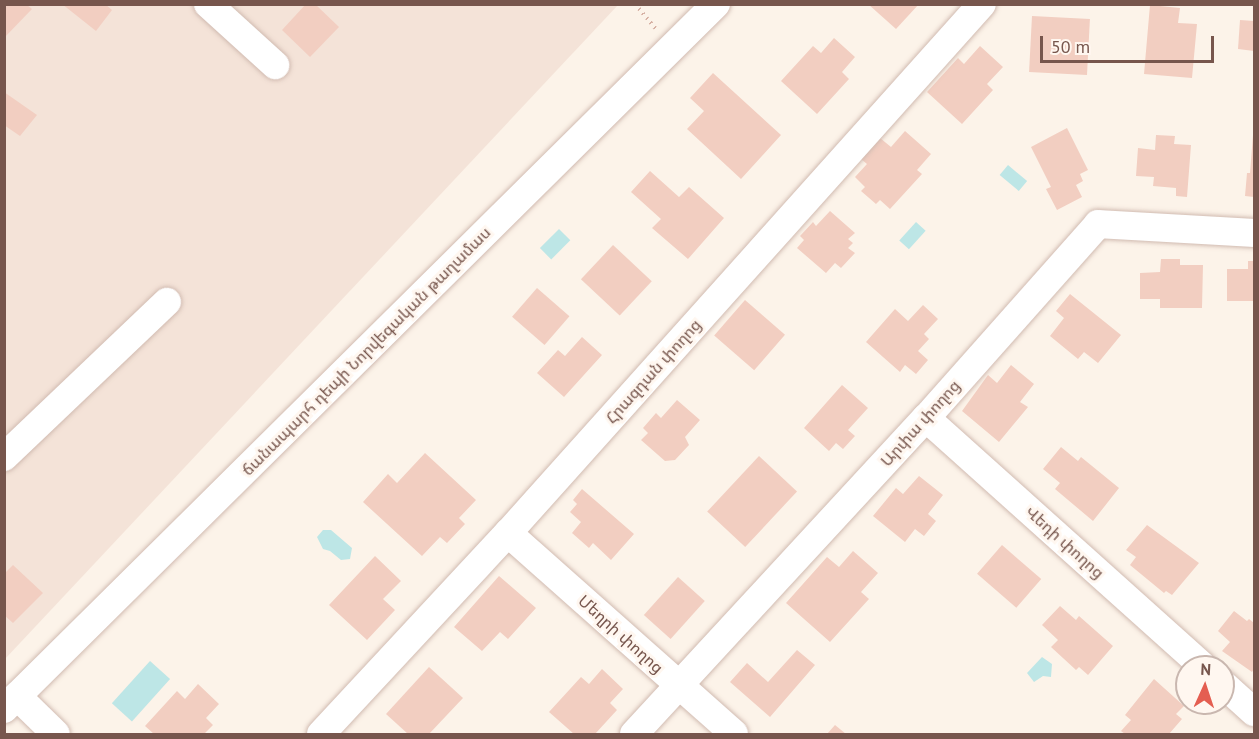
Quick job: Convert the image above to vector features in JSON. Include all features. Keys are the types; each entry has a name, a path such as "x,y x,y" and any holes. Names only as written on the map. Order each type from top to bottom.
{"street":[{"path":"208,4 276,65"},
{"name":"ճանապարհ դեպի Նորվեգական թաղամաս","path":"11,703 716,4"},
{"name":"Հրազդան փողոց","path":"321,735 508,533 982,4"},
{"name":"Արփա փողոց","path":"634,735 926,418 1098,225 1254,233"},
{"path":"4,457 167,302"},
{"name":"Վեդի փողոց","path":"926,418 1191,655"},
{"name":"Մեղրի փողոց","path":"508,533 735,735"},
{"path":"1235,695 1254,712"},
{"path":"11,703 56,735"}],"shaded area":[{"path":"5,5 618,5 5,659"}],"water":[{"path":"1008,165 1027,181 1019,191 1000,175"},
{"path":"916,222 926,231 909,249 899,241"},
{"path":"559,229 570,240 551,259 540,248"},
{"path":"323,530 331,530 352,548 350,559 341,560 330,551 323,549 317,537"},
{"path":"1042,657 1052,664 1051,677 1043,676 1034,682 1027,673"},
{"path":"150,661 170,679 132,721 112,703"}],"building":[{"path":"62,4 105,4 112,10 96,31"},
{"path":"306,4 315,4 339,27 310,57 282,30"},
{"path":"868,4 919,4 896,29"},
{"path":"4,5 27,5 32,9 4,38"},
{"path":"1150,5 1180,8 1178,23 1197,24 1192,78 1144,74"},
{"path":"1032,16 1090,19 1087,75 1029,72"},
{"path":"1240,20 1254,21 1254,51 1238,49"},
{"path":"834,38 855,57 842,72 849,79 817,114 781,81 813,46 821,53"},
{"path":"980,46 1003,67 987,84 993,90 962,124 927,92 958,58 964,64"},
{"path":"713,73 781,135 741,179 687,129 704,111 690,98"},
{"path":"4,92 37,115 20,136 4,125"},
{"path":"1067,128 1088,170 1080,174 1083,181 1076,185 1082,197 1057,210 1046,189 1051,187 1031,147"},
{"path":"905,131 931,154 917,170 922,174 890,209 880,200 876,204 861,191 865,187 855,177 867,164 861,159 880,138 891,147"},
{"path":"1156,135 1175,136 1174,144 1191,145 1187,197 1176,196 1176,188 1153,186 1154,177 1136,176 1138,148 1155,150"},
{"path":"1253,135 1254,197 1245,196 1247,173 1250,173"},
{"path":"650,171 679,197 689,187 724,218 688,259 652,228 661,219 631,192"},
{"path":"830,211 855,233 848,239 853,243 848,248 855,253 841,268 835,263 826,273 797,248 804,240 800,236 813,222 816,226"},
{"path":"613,245 652,281 620,316 581,279"},
{"path":"1161,259 1180,259 1180,265 1203,265 1202,308 1160,308 1160,299 1140,299 1140,273 1160,272"},
{"path":"1248,261 1254,261 1254,301 1227,301 1227,269 1248,269"},
{"path":"537,288 569,316 545,345 512,317"},
{"path":"1070,294 1121,335 1098,363 1084,352 1078,359 1050,336 1064,318 1056,311"},
{"path":"745,300 785,335 754,370 714,335"},
{"path":"923,305 938,319 924,334 929,339 918,351 928,360 916,374 905,365 900,372 866,342 895,309 908,321"},
{"path":"582,337 602,355 564,397 537,373 558,350 565,356"},
{"path":"1011,365 1034,384 1020,402 1028,407 999,442 962,411 988,375 997,383"},
{"path":"842,385 868,408 848,430 855,436 843,449 836,443 829,451 804,428"},
{"path":"677,400 700,420 685,437 689,445 675,460 665,461 641,440 648,433 643,428 656,413 661,418"},
{"path":"1061,447 1078,461 1081,457 1119,488 1093,521 1055,489 1060,483 1043,469"},
{"path":"425,453 476,500 459,518 465,524 447,543 440,537 422,556 363,502 388,474 397,483"},
{"path":"759,456 797,491 745,547 707,512"},
{"path":"919,476 943,495 928,514 936,521 924,536 915,529 905,542 873,516 896,488 903,494"},
{"path":"582,489 634,534 611,560 593,543 589,548 572,533 581,522 570,512 577,504 573,500"},
{"path":"1147,525 1199,563 1172,595 1166,591 1164,593 1130,565 1136,557 1126,550"},
{"path":"1002,545 1041,579 1016,608 977,574"},
{"path":"853,551 878,573 861,592 869,599 830,642 786,603 827,557 839,567"},
{"path":"375,556 401,581 383,599 395,610 367,640 329,605"},
{"path":"13,565 43,593 13,623 4,615 4,574"},
{"path":"499,576 536,608 508,639 500,632 482,651 454,627"},
{"path":"678,577 705,601 671,639 644,615"},
{"path":"1060,606 1076,620 1079,616 1113,646 1088,675 1079,667 1076,670 1051,647 1058,640 1042,625"},
{"path":"1234,611 1247,621 1249,619 1254,623 1254,669 1252,672 1235,660 1235,655 1228,655 1222,651 1230,642 1218,631"},
{"path":"797,650 815,665 770,717 730,682 747,663 768,682"},
{"path":"429,667 463,698 429,734 408,734 386,714"},
{"path":"602,669 623,689 610,703 617,710 595,734 574,734 549,712 581,677 589,684"},
{"path":"1154,679 1175,698 1175,715 1182,719 1169,734 1125,734 1121,731 1131,720 1125,715"},
{"path":"198,684 219,704 206,718 213,725 204,734 154,734 145,726 177,691 185,699"},
{"path":"835,725 846,734 827,734"}]}
